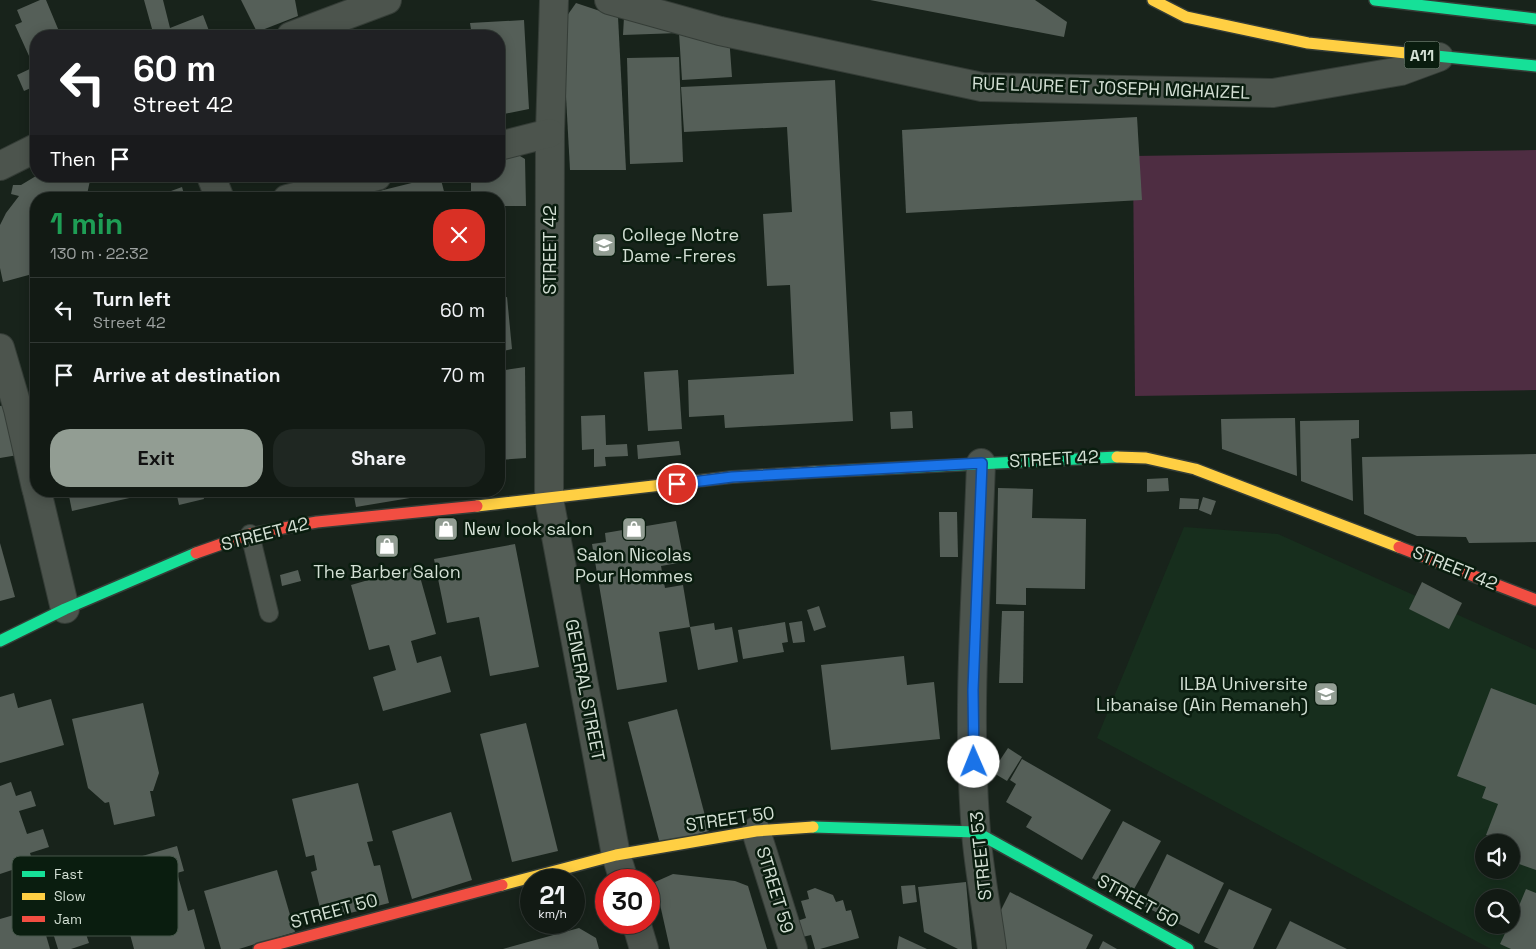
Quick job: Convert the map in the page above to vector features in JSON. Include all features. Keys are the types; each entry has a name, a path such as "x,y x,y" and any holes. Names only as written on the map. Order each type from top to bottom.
{"main road":[{"name":"A11","path":"1152,0 1186,17 1308,43 1536,66"},
{"path":"1375,0 1505,18 1536,19"},
{"name":"STREET 42","path":"0,641 66,609 190,554 250,534 317,522 549,499 732,477 1105,456 1146,458 1195,469 1536,600"},
{"name":"STREET 50","path":"259,949 319,941 620,868 756,831 808,827 976,832 1188,949"}],"street":[{"path":"307,30 388,0"},
{"name":"STREET 42","path":"549,499 550,133 554,0"},
{"name":"RUE LAURE ET JOSEPH MGHAIZEL","path":"609,0 720,32 982,87 1273,93 1401,71 1439,57"},
{"path":"505,144 550,133"},
{"path":"0,166 30,151"},
{"path":"314,192 354,182"},
{"path":"0,348 18,410 30,462"},
{"name":"STREET 53","path":"982,463 973,690 976,832 992,949"},
{"path":"38,497 66,609"},
{"name":"GENERAL STREET","path":"549,499 620,868"},
{"name":"STREET 59","path":"756,831 793,949"},
{"path":"640,934 644,949"}],"lane":[{"path":"250,534 269,612"}],"shaded area":[{"path":"1536,150 1536,390 1135,396 1133,156"},
{"name":"ILBA Universite Libanaise (Ain Remaneh)","path":"1184,527 1278,534 1536,650 1536,949 1491,949 1097,738"}],"building":[{"path":"40,0 46,0 58,30 30,30 30,58 15,25 22,22 17,10"},
{"path":"144,0 163,0 170,28 203,15 209,30 152,30"},
{"path":"241,0 295,0 298,16 262,30 256,30"},
{"path":"870,0 1035,0 1067,22 1064,37"},
{"path":"576,3 618,17 626,170 570,170 562,23"},
{"path":"624,17 729,36 732,77 682,80 679,33 623,35"},
{"path":"524,20 529,109 505,114 505,30 471,30 470,23"},
{"path":"679,57 683,162 630,164 627,58"},
{"path":"30,69 30,88 24,91 17,75"},
{"path":"835,80 853,421 725,428 724,415 689,417 688,380 794,374 790,285 767,286 763,214 792,212 787,127 684,132 681,87"},
{"path":"1137,117 1142,200 906,213 902,130"},
{"path":"510,150 525,159 526,206 505,206 505,192 471,192 471,182 505,182 505,151"},
{"path":"30,180 30,182 90,182 88,192 30,192 30,275 3,282 0,268 0,225 6,213 19,196 11,194 13,185 21,185"},
{"path":"416,182 442,182 444,192 375,192"},
{"path":"182,187 183,192 168,192"},
{"path":"505,297 507,297 512,349 505,351"},
{"path":"525,367 526,458 505,460 505,370"},
{"path":"678,370 682,429 648,431 644,372"},
{"path":"8,405 18,455 0,458 0,406"},
{"path":"912,411 913,428 891,429 890,412"},
{"path":"605,415 606,445 627,444 628,456 605,457 606,466 594,467 594,449 582,450 581,416"},
{"path":"1295,418 1297,476 1222,449 1221,419"},
{"path":"1359,420 1359,438 1351,439 1353,501 1301,481 1300,421"},
{"path":"679,441 681,455 638,459 637,445"},
{"path":"1536,454 1536,542 1469,543 1466,537 1417,536 1364,514 1362,457"},
{"path":"1168,478 1169,491 1147,492 1147,479"},
{"path":"998,488 1033,489 1032,518 1086,519 1085,589 1026,588 1026,605 996,604"},
{"path":"69,497 134,497 72,511"},
{"path":"177,497 204,497 204,499 179,505"},
{"path":"354,497 416,497 356,507"},
{"path":"1203,497 1216,501 1211,515 1199,510"},
{"path":"1180,498 1199,499 1198,509 1179,509"},
{"path":"939,512 957,512 958,557 940,557"},
{"path":"676,521 684,562 661,566 665,588 683,585 690,627 659,632 667,682 617,690 592,544 606,542 605,533"},
{"path":"0,543 15,597 0,601"},
{"path":"515,544 539,667 490,676 479,617 447,623 434,559"},
{"path":"417,566 436,634 411,641 417,663 441,656 451,692 383,711 373,677 396,670 389,645 369,650 351,585"},
{"path":"298,570 301,581 282,586 280,575"},
{"path":"1422,582 1462,603 1449,629 1409,609"},
{"path":"819,606 826,627 814,631 807,610"},
{"path":"1002,611 1024,611 1023,683 999,683"},
{"path":"802,621 805,642 793,643 789,623"},
{"path":"785,622 788,642 782,643 784,652 743,659 738,630"},
{"path":"714,623 715,630 732,627 738,662 698,670 690,627"},
{"path":"904,656 907,685 934,682 940,739 831,750 821,665"},
{"path":"1491,688 1536,705 1536,870 1520,864 1520,834 1486,834 1498,804 1482,798 1486,787 1457,776"},
{"path":"14,693 18,708 51,699 64,745 0,763 0,697"},
{"path":"143,703 159,773 153,791 150,791 155,816 114,825 109,802 105,803 88,788 72,719"},
{"path":"677,709 709,831 660,844 628,722"},
{"path":"526,723 558,851 512,862 480,734"},
{"path":"1008,748 1022,757 1007,781 992,772"},
{"path":"1022,759 1111,810 1082,860 1026,827 1032,817 1006,802 1016,784 1010,780"},
{"path":"11,782 16,796 31,791 36,806 19,811 27,834 43,829 49,847 30,853 31,856 12,856 12,870 0,874 0,786"},
{"path":"358,783 373,841 367,842 374,866 380,865 389,903 323,920 311,872 317,870 314,855 306,857 292,799"},
{"path":"451,812 472,880 412,899 392,831"},
{"path":"1123,821 1161,841 1129,898 1092,878"},
{"path":"177,846 184,871 178,873 178,856 142,856"},
{"path":"1167,854 1224,883 1199,934 1142,905"},
{"path":"277,870 295,932 239,949 221,949 204,891"},
{"path":"673,874 735,881 748,886 767,949 670,949 660,904 660,880"},
{"path":"178,876 188,911 194,909 205,949 134,949 130,936 178,936"},
{"path":"966,882 972,949 958,949 924,932 918,887"},
{"path":"915,885 917,902 903,904 901,886"},
{"path":"815,888 833,895 836,902 843,900 846,911 851,910 859,938 815,949 811,935 798,938 794,922 806,918 801,901 809,899 807,891"},
{"path":"1229,889 1272,909 1253,949 1219,949 1204,942"},
{"path":"1526,889 1536,893 1536,949 1511,949 1500,944 1505,934 1520,934 1520,903"},
{"path":"1010,892 1093,935 1086,949 1000,949 997,918"},
{"path":"12,916 12,936 46,936 50,949 0,949 0,919"},
{"path":"1290,921 1347,949 1276,949"},
{"path":"585,932 596,938 599,949 503,949 557,934 585,934"},
{"path":"54,936 87,936 89,943 71,949 58,949"},
{"path":"899,936 927,949 897,949"},
{"path":"1103,941 1117,949 1099,949"}],"traffic: fast":[{"path":"1375,0 1536,19"},
{"path":"1416,54 1536,66"},
{"path":"815,472 1117,457"},
{"path":"0,641 65,609 196,553"},
{"path":"813,827 976,832 1188,949"}],"traffic: slow":[{"path":"1153,0 1186,17 1308,43 1416,54"},
{"path":"1117,457 1146,458 1195,469 1399,547"},
{"path":"477,506 732,477 815,472"},
{"path":"502,885 616,855 756,831 813,827"}],"traffic: jam":[{"path":"196,553 250,534 317,522 477,506"},
{"path":"1399,547 1536,600"},
{"path":"259,949 502,885"}],"place":[{"name":"College Notre Dame -Freres","path":"604,245"},
{"name":"New look salon","path":"446,529"},
{"name":"Salon Nicolas Pour Hommes","path":"634,529"},
{"name":"The Barber Salon","path":"387,546"},
{"name":"ILBA Universite Libanaise (Ain Remaneh)","path":"1326,694"}],"route":[{"path":"677,484 732,477 982,463 973,690 974,762"}]}
